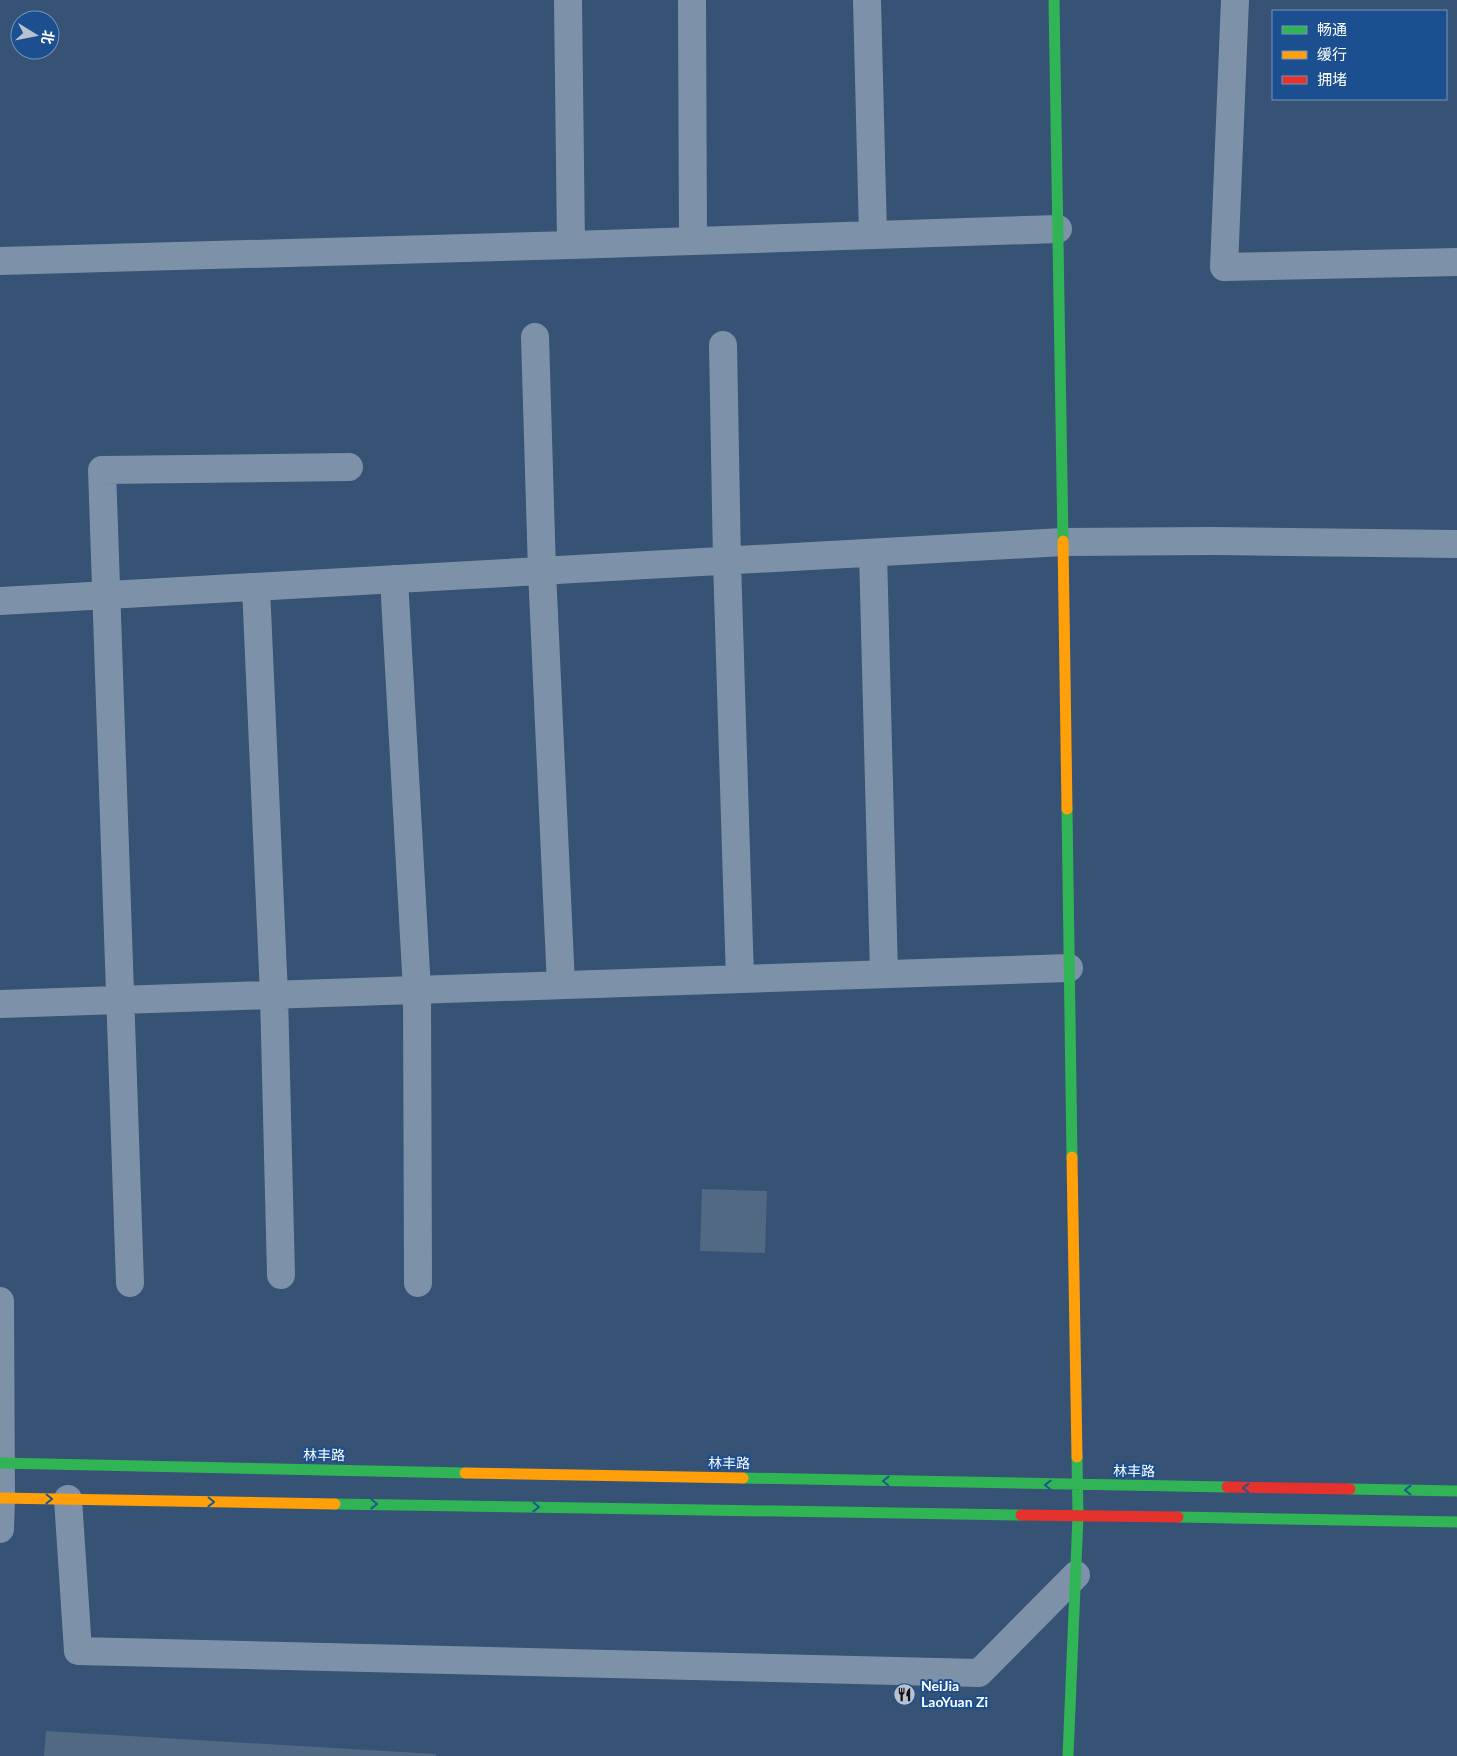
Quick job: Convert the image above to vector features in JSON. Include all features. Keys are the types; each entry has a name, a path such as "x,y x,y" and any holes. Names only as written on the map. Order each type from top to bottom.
{"main road":[{"path":"1054,0 1078,1516 1068,1756"},
{"name":"林丰路","path":"0,1463 1457,1491"},
{"path":"1,1498 1457,1522"}],"street":[{"path":"568,0 571,245"},
{"path":"692,0 692,241"},
{"path":"867,0 872,235"},
{"path":"1235,0 1224,267 1457,262"},
{"path":"0,261 1058,229"},
{"path":"535,337 542,571 561,985"},
{"path":"723,345 727,561 740,979"},
{"path":"130,1283 102,470 349,467"},
{"path":"0,601 1063,542 1213,541 1457,544"},
{"path":"873,552 884,974"},
{"path":"394,579 417,990 418,1283"},
{"path":"256,587 274,994 282,1275"},
{"path":"0,1004 1069,968"},
{"path":"0,1301 0,1529"},
{"path":"68,1499 78,1651 979,1674 1076,1576"}],"building":[{"path":"702,1189 767,1191 765,1253 700,1251"},
{"path":"46,1731 436,1754 436,1756 44,1756"}],"traffic: fast":[{"path":"1054,0 1063,541"},
{"path":"1067,809 1072,1157"},
{"path":"1068,1756 1078,1516 1077,1457"},
{"path":"0,1463 465,1473"},
{"path":"743,1478 1227,1487"},
{"path":"1350,1489 1457,1491"},
{"path":"335,1504 1021,1515"},
{"path":"1178,1517 1457,1522"}],"traffic: slow":[{"path":"1063,541 1067,809"},
{"path":"1072,1157 1077,1457"},
{"path":"465,1473 743,1478"},
{"path":"0,1498 335,1504"}],"traffic: jam":[{"path":"1227,1487 1350,1489"},
{"path":"1021,1515 1178,1517"}],"place":[{"name":"NeiJia LaoYuan Zi","path":"905,1694"}]}
